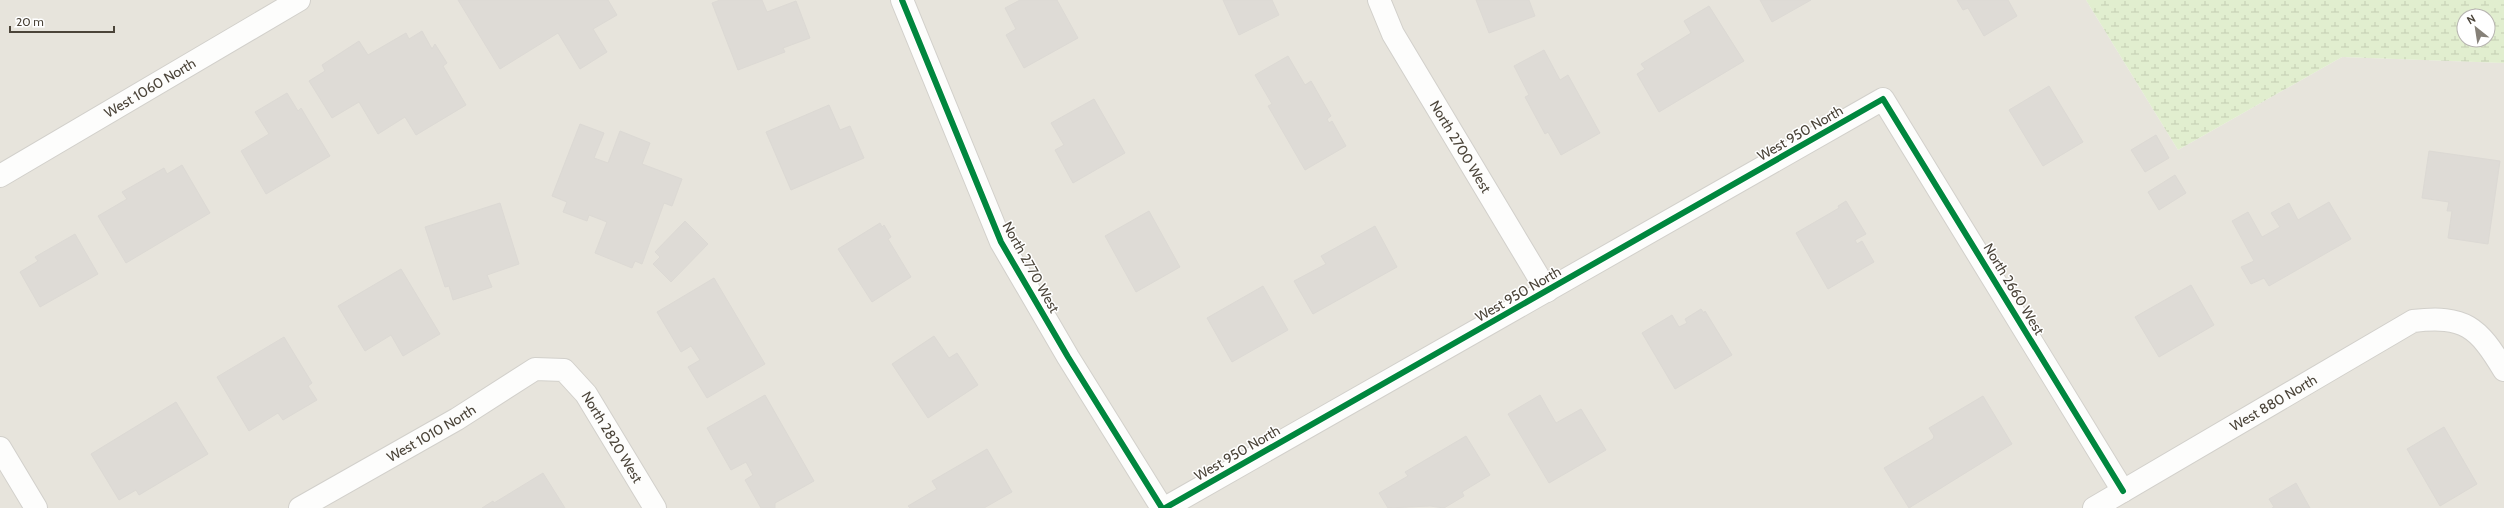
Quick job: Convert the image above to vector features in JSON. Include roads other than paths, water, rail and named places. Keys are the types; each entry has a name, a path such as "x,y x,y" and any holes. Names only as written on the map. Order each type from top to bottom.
{"street":[{"name":"West 1060 North","path":"0,176 299,0"},
{"name":"North 2770 West","path":"902,0 1001,242 1068,357 1163,508"},
{"name":"North 2700 West","path":"1379,0 1393,34 1547,291"},
{"name":"West 950 North","path":"1163,508 1884,99"},
{"name":"North 2660 West","path":"1884,99 2123,491"},
{"name":"West 880 North","path":"2094,508 2413,321 2436,318 2458,322 2468,326 2487,342 2504,370"},
{"name":"West 1010 North","path":"300,508 457,419 535,369 564,370"},
{"name":"North 2820 West","path":"564,370 586,394 655,508"},
{"path":"0,448 36,508"}]}
